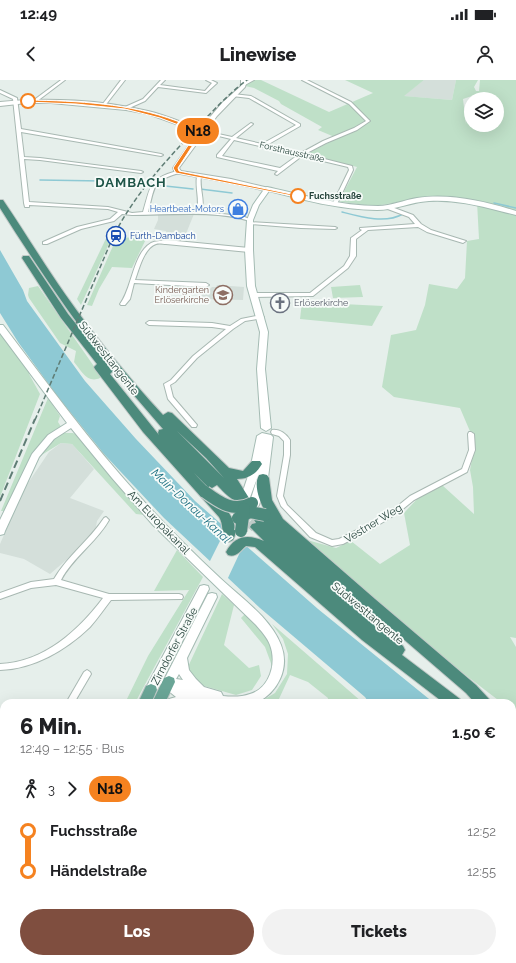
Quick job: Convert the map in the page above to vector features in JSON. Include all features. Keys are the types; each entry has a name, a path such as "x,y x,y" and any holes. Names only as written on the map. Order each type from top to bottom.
{"highway":[{"name":"Südwesttangente","path":"0,202 34,257 101,349 163,422 248,506 335,597 460,699"},
{"name":"Südwesttangente","path":"0,214 55,303 89,348 186,459 248,506 342,591 475,699"},
{"path":"89,348 92,357 147,429 205,491 225,516 230,528 229,536"},
{"path":"101,349 119,364 161,409 224,470 248,506 251,529 266,550"},
{"path":"224,470 233,474 243,475 252,471 256,464"},
{"path":"263,478 264,498 268,507 279,522 370,603 471,689 480,699"},
{"path":"205,491 226,506 238,508 248,506 279,522"},
{"path":"241,531 248,506"},
{"path":"232,552 240,544 246,541 254,542 266,550 367,636 450,699"}],"main road":[{"path":"229,536 248,506 263,478 268,433 261,369 264,332 251,286 249,250 250,221 256,205 266,189 357,207 387,207 417,200 435,199 479,204 516,214"},
{"name":"Am Europakanal","path":"0,327 72,424 126,488 196,562 251,613 270,634 276,644 279,656 276,677 271,686 256,698 249,699"},
{"path":"0,531 40,447 58,431 72,424"},
{"path":"248,506 256,464 268,433"},
{"path":"232,552 241,531"},
{"name":"Zirndorfer Straße","path":"146,699 204,589"},
{"name":"Zirndorfer Straße","path":"160,699 212,597"},
{"path":"182,657 181,664 183,672 200,696 187,699"},
{"path":"151,690 157,685 169,682"},
{"name":"Am Europakanal","path":"169,682 174,690 210,699"}],"street":[{"path":"35,101 63,80"},
{"path":"103,106 123,80"},
{"path":"126,108 144,100 163,80"},
{"path":"157,86 206,92 215,83 208,80"},
{"path":"177,172 176,168 200,131 244,82 252,80"},
{"path":"277,174 302,154 330,140 355,130 368,121 350,103 304,80"},
{"path":"0,91 15,98 16,102 27,204 108,208 121,212 140,214 199,213 242,217 250,221 301,227 336,228"},
{"path":"233,95 250,97 300,125 264,145"},
{"name":"Forsthausstraße","path":"0,104 35,101 72,102 126,108 149,113 200,131 350,166 351,170 334,203"},
{"path":"251,124 234,138 219,156 221,158 282,170"},
{"path":"18,130 161,155"},
{"path":"22,158 141,172"},
{"path":"145,213 150,198 151,186 154,182 163,176 177,172 266,189"},
{"path":"199,176 198,187 202,199 199,213"},
{"path":"387,207 411,216 419,225 439,234 463,241"},
{"path":"45,243 79,228 115,218 121,212"},
{"path":"359,228 366,230 419,225"},
{"path":"253,294 311,295 346,267 353,256 354,238 366,230"},
{"path":"123,304 127,299 132,281 147,247 155,243 166,242 249,250"},
{"path":"132,281 206,285"},
{"path":"194,425 170,398 167,384 173,381 195,357 231,328 243,320 261,317"},
{"path":"149,323 212,325 231,328"},
{"name":"Vestner Weg","path":"268,433 281,434 287,440 287,456 280,496 284,506 313,535 332,543 340,542 373,525 396,511 412,498 465,470 472,450 471,434"},
{"path":"56,582 64,568 100,531 106,520"},
{"path":"0,596 31,585 56,582 109,597 178,597"},
{"path":"0,667 21,665 45,654 68,640 84,627 109,597"},
{"path":"72,699 87,674"}],"shaded area":[{"path":"424,80 456,80 452,100 403,96"},
{"path":"158,214 194,214 183,241 166,239 168,236 166,231 154,229 158,220"},
{"name":"Kindergarten Erlöserkirche","path":"217,285 244,287 243,300 201,299 202,291 208,291"},
{"path":"61,443 72,444 94,469 70,498 104,511 97,521 95,532 86,543 50,574 24,559 0,553 0,544 24,489 49,452"}],"green space":[{"path":"254,80 261,80 329,112 373,93 345,80 424,80 404,96 452,100 456,80 478,80 474,87 476,91 479,91 480,80 516,80 516,638 510,637 516,647 516,699 497,699 416,637 307,540 336,548 351,541 380,564 410,545 404,513 418,498 442,485 474,514 473,487 470,470 475,443 460,408 394,397 382,387 391,335 416,330 425,305 429,284 457,289 465,278 467,241 479,239 477,202 419,199 374,206 339,201 357,167 307,154 337,138 318,130 322,127 254,88 245,86"},
{"path":"112,226 117,226 81,305 77,299"},
{"path":"121,237 146,239 132,268 112,267 99,289 92,306 87,305 116,239 120,239"},
{"path":"360,285 363,297 333,298 331,287"},
{"path":"38,286 100,375 100,378 88,378 82,372 74,362 76,351 60,343 29,298 29,288"},
{"path":"302,302 383,306 372,326 300,319"},
{"path":"0,332 30,372 29,374 40,394 0,497"},
{"path":"48,398 60,416 58,422 65,433 73,433 79,437 145,515 136,514 72,444 61,443 27,464 5,511 1,511"},
{"path":"177,550 203,577 137,699 127,699 148,656 189,590 154,591"},
{"path":"222,594 234,605 224,645 249,668 259,665 261,676 252,690 236,695 201,685 186,671"},
{"path":"245,614 261,631 269,643 272,666 265,647 241,618"},
{"path":"272,624 359,699 328,699 308,682 290,675 279,699 265,699 275,693 287,674 288,654 283,639"}],"water":[{"name":"Main-Donau-Kanal","path":"0,250 23,290 27,301 85,381 136,439 195,501 318,609 429,699 366,699 260,608 164,518 104,454 58,397 18,342 0,313"}],"pier":[{"path":"225,526 247,545 242,548 227,580 209,563 224,533"}],"waterway":[{"name":"DAMBACH","path":"40,180 102,181"},
{"name":"DAMBACH","path":"156,185 193,189"},
{"name":"DAMBACH","path":"200,189 232,193"},
{"name":"DAMBACH","path":"494,203 516,208"},
{"name":"DAMBACH","path":"342,212 373,219 389,219 403,214"}],"tunnel":[{"path":"237,509 256,527"}],"railway":[{"path":"35,420 113,237 121,222 159,169 219,105 247,80"},
{"path":"0,501 35,419"}],"bus line":[{"name":"N18","path":"28,101 51,101 126,108 143,111 162,117 200,131 176,168 177,172 231,181 298,196"}],"place":[{"name":"Fuchsstraße","path":"298,196"},
{"name":"Heartbeat-Motors","path":"238,209"},
{"name":"Fürth-Dambach","path":"116,236"},
{"name":"Kindergarten Erlöserkirche","path":"223,295"},
{"name":"Erlöserkirche","path":"280,303"}],"district":[{"name":"DAMBACH","path":"131,182"}]}
